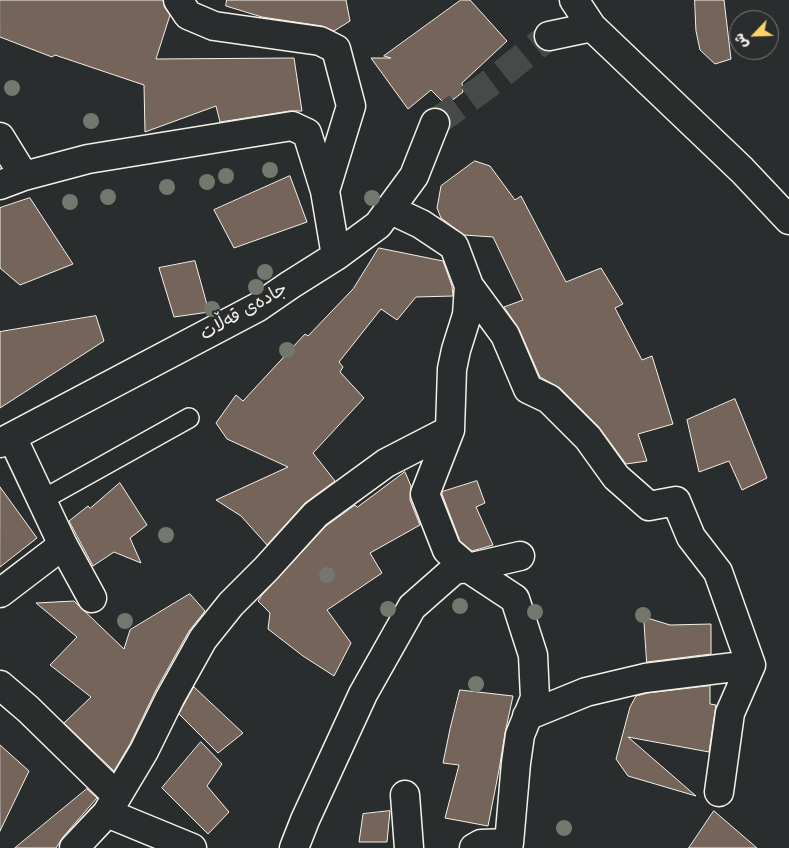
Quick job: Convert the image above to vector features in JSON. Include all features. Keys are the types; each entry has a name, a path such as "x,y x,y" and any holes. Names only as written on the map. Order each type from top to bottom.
{"street":[{"path":"178,0 188,15 214,26 320,41 336,49 351,106 325,192"},
{"path":"574,0 592,27 742,170 789,220"},
{"path":"549,36 592,27"},
{"name":"جادەی قەڵات","path":"6,440 258,307 336,256 378,225 414,176 435,123"},
{"path":"0,137 12,180 88,159 292,126 307,133 325,192 336,256"},
{"path":"390,209 422,224 454,246 469,286 505,335 528,389 549,399 588,438 616,477 649,506 676,501 691,537 718,572 751,665 730,713 719,792"},
{"path":"469,286 467,315 452,369 450,430 425,494 447,550 468,568 514,599 533,655 535,698 520,735 510,846 481,844 474,848"},
{"path":"74,848 112,804 144,751 170,698 203,639 231,604 316,514 386,463 450,430"},
{"path":"6,440 42,500 63,545 92,598"},
{"path":"0,593 63,545"},
{"path":"294,848 363,694 412,607 454,570 520,556"},
{"path":"527,716 586,692 645,678 751,665"},
{"path":"0,685 28,709 112,804 192,848"},
{"path":"405,795 409,848"}],"lane":[{"path":"42,500 189,418"}],"building":[{"path":"0,0 163,0 165,8 170,15 156,59 294,58 302,111 290,111 220,122 216,106 145,132 144,85 55,55 52,57 0,37"},
{"path":"227,0 346,0 350,21 334,31 322,26 262,17 226,6"},
{"path":"461,0 470,0 507,41 462,83 463,92 446,105 431,90 408,109 371,58 391,58 384,56"},
{"path":"695,0 724,0 729,60 715,64 700,50 696,31"},
{"path":"475,161 490,166 515,200 521,196 566,282 601,268 623,304 615,308 642,360 652,356 673,424 638,434 647,461 626,464 599,427 560,388 540,377 519,329 504,307 523,300 493,237 464,235 441,218 437,208 441,186"},
{"path":"290,176 307,222 234,248 214,210"},
{"path":"30,198 73,264 20,285 0,268 0,208"},
{"path":"379,248 443,261 452,286 453,296 416,297 397,320 381,309 339,362 343,367 340,372 364,398 313,453 335,481 305,503 267,545 241,516 216,500 288,467 227,439 216,423 236,395 243,401 305,334 308,336 353,289"},
{"path":"195,261 209,312 174,317 159,268"},
{"path":"96,316 104,341 0,408 0,332"},
{"path":"735,399 767,478 742,490 729,461 699,472 687,420"},
{"path":"405,472 411,486 410,500 420,525 370,553 382,573 327,610 351,643 334,676 303,656 268,629 270,613 258,601 326,526 355,505 357,507"},
{"path":"477,481 485,503 476,507 493,545 472,551 460,541 442,492"},
{"path":"120,483 147,525 130,538 141,563 114,552 93,566 69,521 88,506 90,508"},
{"path":"0,487 37,538 0,567"},
{"path":"190,594 205,611 189,631 114,771 64,723 91,697 50,665 77,637 36,603 74,601 124,649 130,630"},
{"path":"644,617 670,625 711,624 711,654 647,662"},
{"path":"710,686 710,704 716,705 709,752 628,737 696,796 628,776 616,759 630,707 636,696"},
{"path":"194,687 243,733 218,753 179,714"},
{"path":"460,690 513,696 488,826 445,818 459,765 443,763"},
{"path":"201,742 222,764 207,786 229,812 208,834 162,788"},
{"path":"0,745 29,771 0,831"},
{"path":"87,789 97,798 63,837 56,848 15,848"},
{"path":"390,811 387,842 359,842 363,814"},
{"path":"714,811 757,848 689,848"}],"tunnel":[{"path":"435,123 493,81 549,36"}]}
